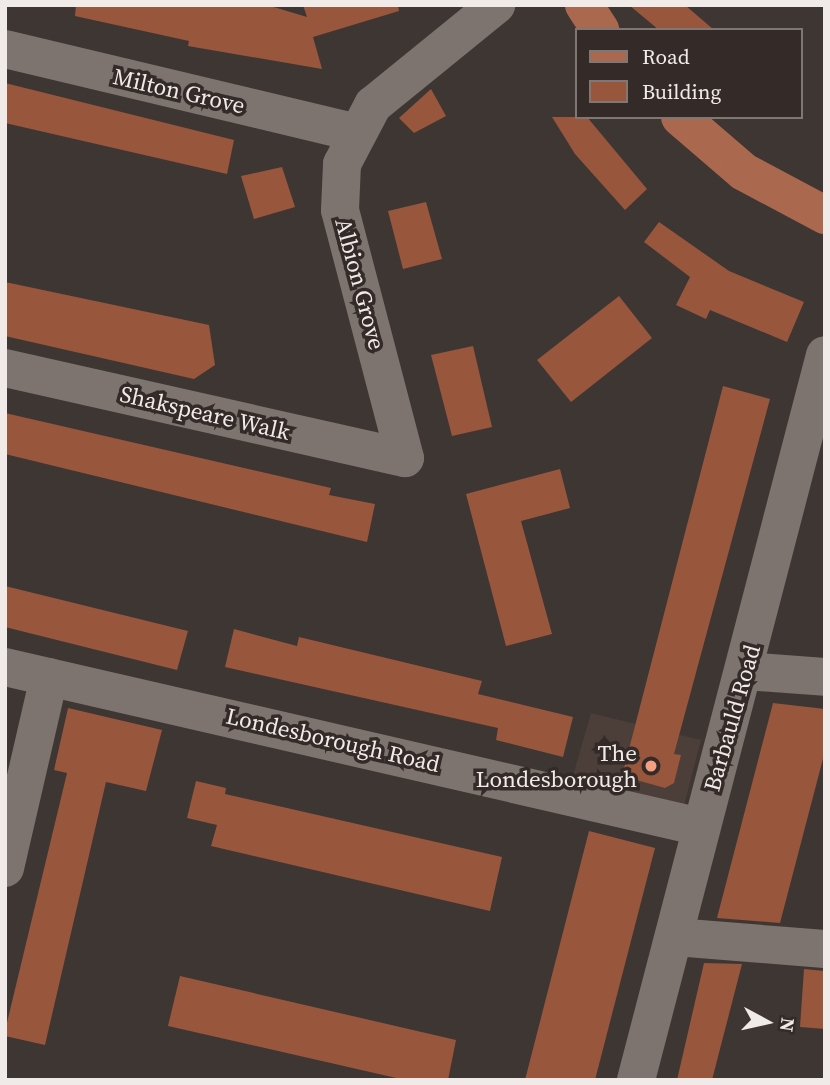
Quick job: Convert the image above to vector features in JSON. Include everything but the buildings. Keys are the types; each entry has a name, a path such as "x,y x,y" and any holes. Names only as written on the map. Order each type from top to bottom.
{"main road":[{"path":"584,5 599,28"},
{"path":"682,119 744,172 825,215"}],"street":[{"name":"Albion Grove","path":"405,458 340,210 342,164 354,132 373,105 496,5"},
{"name":"Milton Grove","path":"5,49 354,132"},
{"name":"Barbauld Road","path":"636,1080 675,937 701,827 746,671 825,355"},
{"name":"Shakspeare Walk","path":"5,368 405,458"},
{"name":"Londesborough Road","path":"5,667 701,827"},
{"path":"746,671 825,677"},
{"path":"5,868 49,677"},
{"path":"675,937 825,949"}],"shaded area":[{"path":"591,713 701,740 684,806 572,779"}],"place":[{"name":"The Londesborough","path":"651,766"}]}
